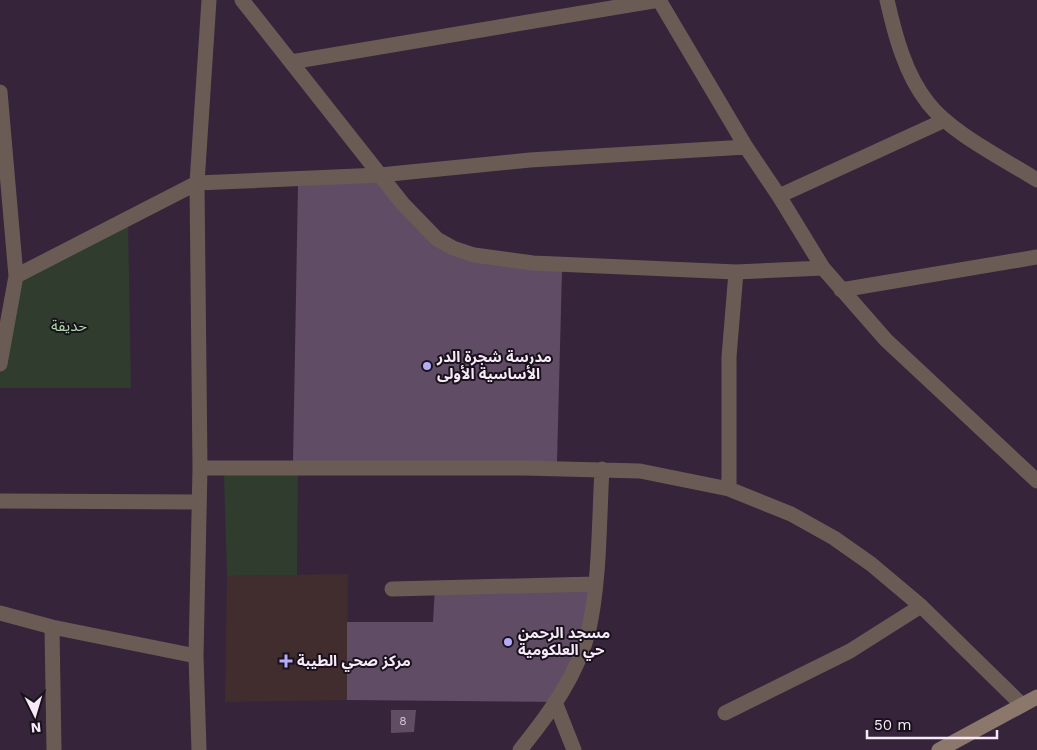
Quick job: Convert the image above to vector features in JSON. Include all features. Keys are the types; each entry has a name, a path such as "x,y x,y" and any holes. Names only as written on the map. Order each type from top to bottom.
{"street":[{"path":"199,750 196,656 200,468 197,183 209,0"},
{"path":"242,0 380,175 423,226 438,239 453,248 474,255 533,263 736,272 823,268"},
{"path":"291,62 659,0 746,147 779,196 823,268 886,340 1037,481"},
{"path":"887,0 892,23 909,71 928,103 945,120 1037,180"},
{"path":"0,92 16,276 0,364"},
{"path":"779,196 945,120"},
{"path":"16,276 197,183 380,175 530,160 746,147"},
{"path":"841,290 1037,257"},
{"path":"729,489 729,357 736,272"},
{"path":"200,468 602,470 660,473 729,489 790,514 834,538 871,564 921,606 1022,705"},
{"path":"520,750 555,702 580,656 589,628 595,584 602,470"},
{"path":"0,501 199,502"},
{"path":"392,589 595,584"},
{"path":"724,713 850,651 921,606"},
{"path":"0,612 52,627 196,656"},
{"path":"52,627 54,750"},
{"path":"939,750 1037,697"},
{"path":"555,702 574,750"}],"shaded area":[{"name":"مركز صحي الطيبة","path":"348,574 347,700 225,702 227,576"}],"green space":[{"name":"حديقة","path":"128,218 131,388 0,388 0,364 16,276"},
{"path":"224,474 298,474 297,575 227,576"}],"building":[{"name":"مدرسة شجرة الدر الأساسية الأولى","path":"379,179 423,234 562,271 557,462 293,463 298,183"},
{"name":"مسجد الرحمن حي العلكومية","path":"595,584 589,628 555,702 347,700 347,622 433,622 435,587"},
{"path":"391,710 416,710 414,732 391,733"}],"place":[{"name":"مدرسة شجرة الدر الأساسية الأولى","path":"427,366"},
{"name":"مسجد الرحمن حي العلكومية","path":"508,642"},
{"name":"مركز صحي الطيبة","path":"286,661"}]}
